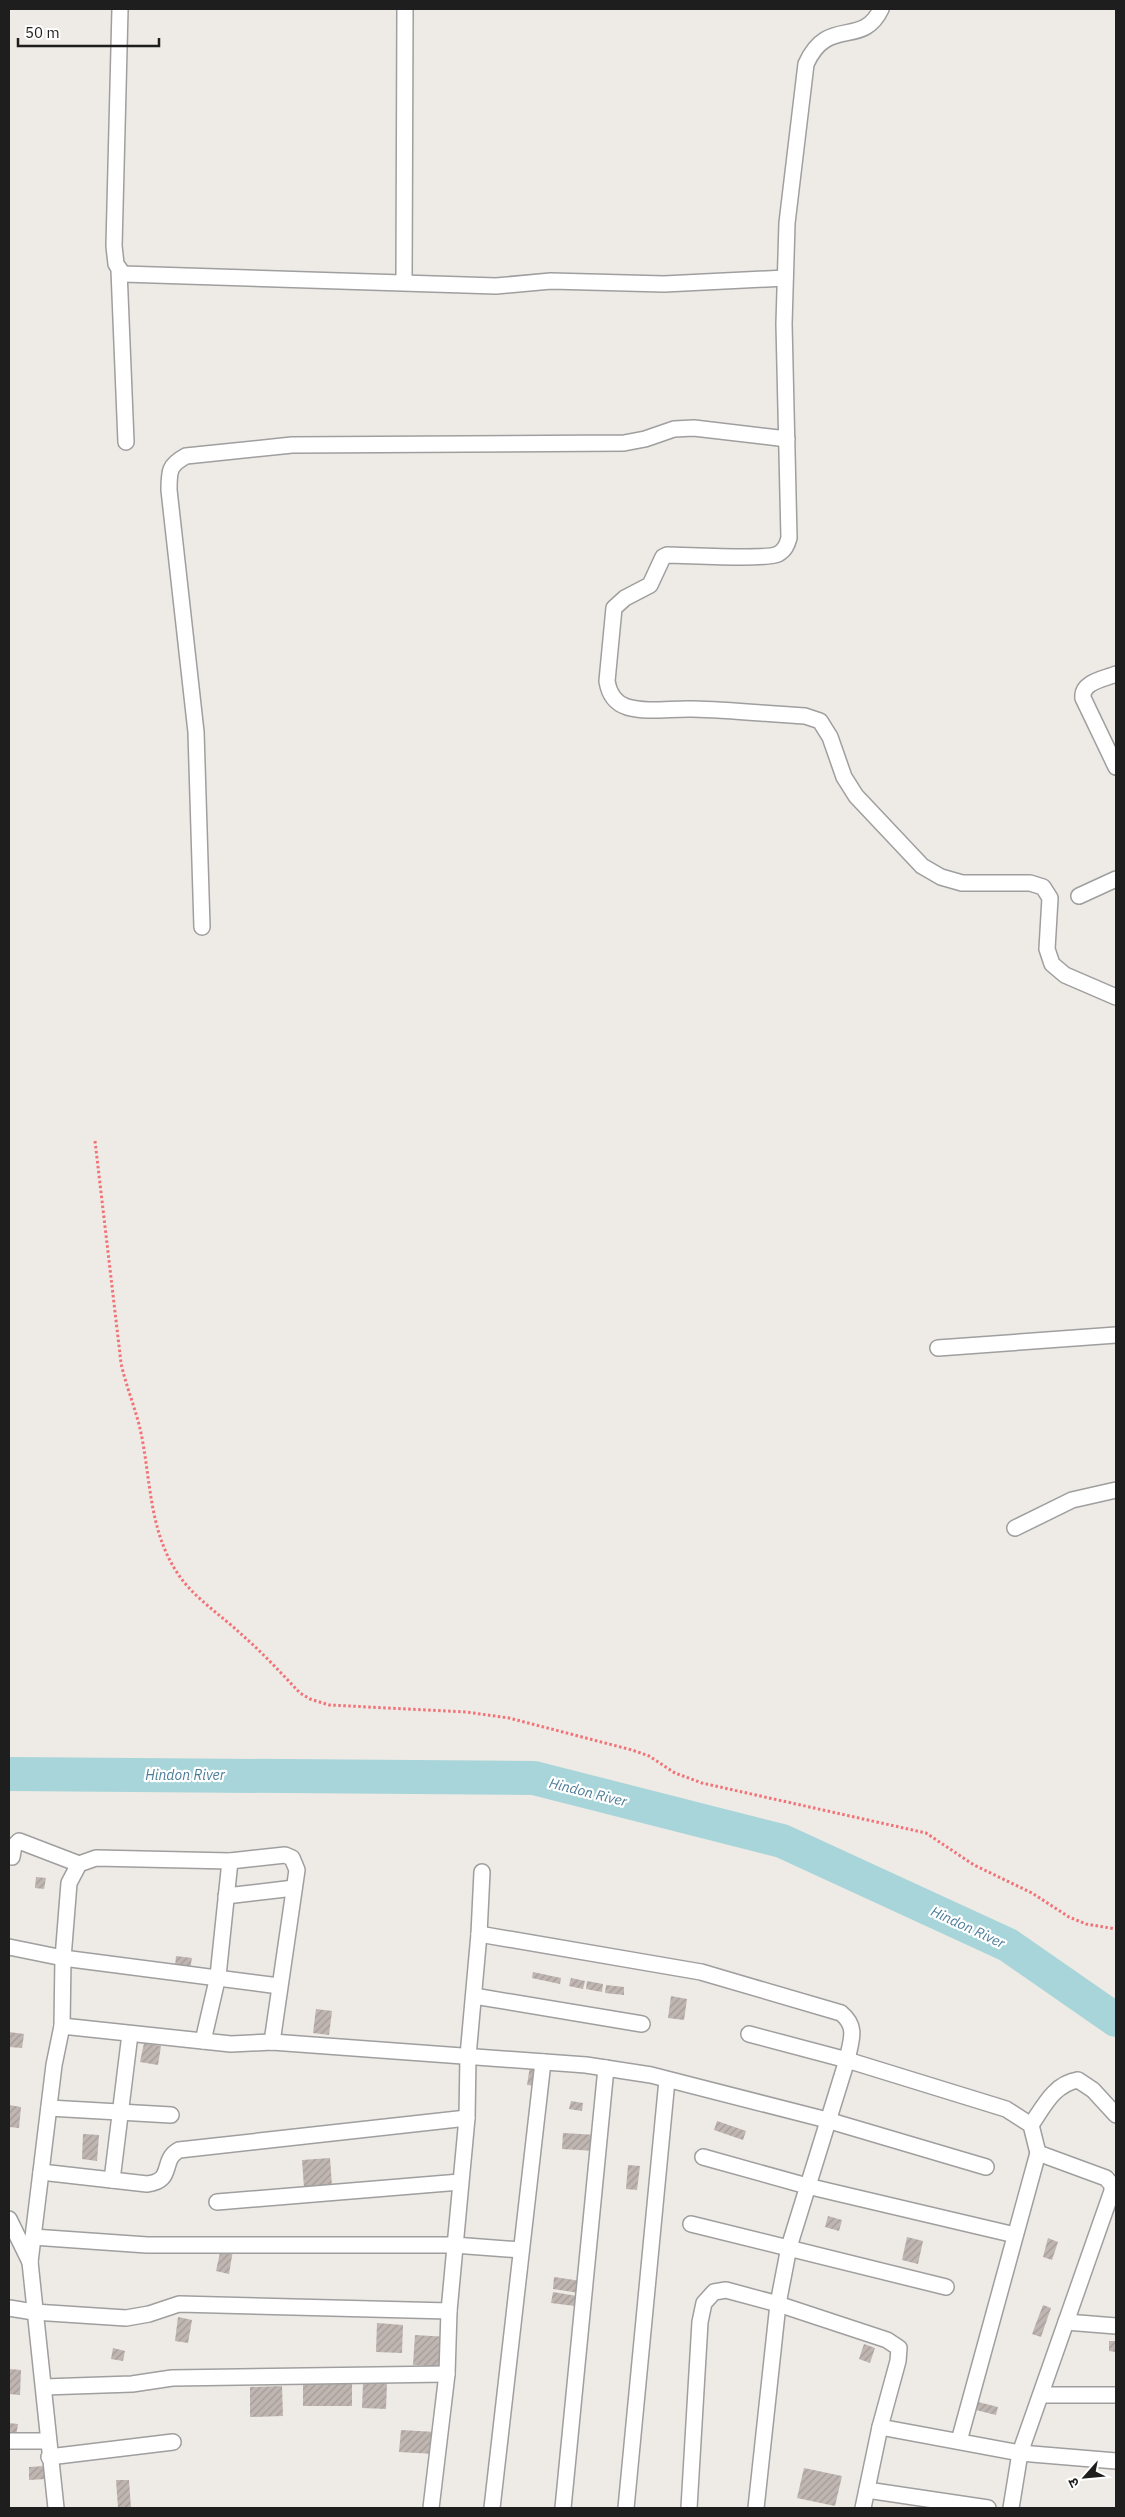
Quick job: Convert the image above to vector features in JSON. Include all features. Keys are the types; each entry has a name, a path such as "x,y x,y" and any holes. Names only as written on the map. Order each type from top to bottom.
{"street":[{"path":"120,9 114,246 119,270 126,442"},
{"path":"404,282 405,9"},
{"path":"880,9 875,20 866,28 830,36 819,42 806,64 786,224 786,439 789,538 786,548 777,555 667,555 663,557 650,585 625,598 614,608 607,681 608,690 614,699 620,703 640,710 692,709 806,716 820,721 830,737 844,777 856,796 922,866 941,877 962,883 1030,883 1043,887 1050,898 1047,950 1052,964 1065,975 1116,997"},
{"path":"119,270 123,274 138,276 215,276 331,282 404,282 496,286 551,282 664,284 785,278"},
{"path":"202,927 196,732 169,473 175,462 186,456 292,445 624,443 645,440 674,428 694,428 786,439"},
{"path":"1116,674 1086,686 1082,692 1082,698 1116,767"},
{"path":"1079,896 1116,879"},
{"path":"938,1348 1116,1335"},
{"path":"1015,1528 1072,1500 1116,1490"},
{"path":"12,1857 14,1846 20,1842 79,1864 96,1858 230,1861 285,1855 292,1858 297,1870 278,1986 272,2042"},
{"path":"204,2041 218,1976 230,1861"},
{"path":"56,2508 49,2457 44,2387 34,2312 30,2262 49,2108 62,2026 63,1958 69,1883 79,1864"},
{"path":"431,2508 447,2374 449,2311 467,2118 468,2056 480,1934 482,1872"},
{"path":"226,1896 294,1888"},
{"path":"480,1934 701,1972 840,2013 850,2020 852,2031 847,2060 789,2247 778,2304 756,2508"},
{"path":"9,1947 63,1958 218,1976 278,1986"},
{"path":"474,1996 642,2024"},
{"path":"62,2026 231,2044 272,2042 606,2068 668,2080 827,2120 986,2167"},
{"path":"112,2180 130,2034"},
{"path":"749,2034 847,2060 1006,2109 1031,2125 1038,2153 959,2441"},
{"path":"492,2508 543,2062"},
{"path":"563,2508 606,2068"},
{"path":"626,2508 668,2080"},
{"path":"1031,2125 1060,2086 1078,2080 1093,2090 1116,2115"},
{"path":"49,2108 171,2115"},
{"path":"41,2172 147,2184 156,2183 164,2177 171,2158 179,2150 467,2118"},
{"path":"1011,2508 1020,2453 1112,2191 1112,2185 1106,2178 1038,2153"},
{"path":"703,2157 807,2186 1015,2235"},
{"path":"217,2202 460,2182"},
{"path":"9,2219 30,2262"},
{"path":"691,2224 946,2287"},
{"path":"32,2237 147,2245 454,2245 521,2250"},
{"path":"689,2508 700,2322 704,2303 714,2292 726,2290 778,2304 887,2340 899,2348 898,2361 880,2427 863,2508"},
{"path":"9,2308 34,2312 126,2318 149,2314 179,2304 449,2311"},
{"path":"1066,2322 1116,2326"},
{"path":"44,2387 132,2384 172,2378 447,2374"},
{"path":"1040,2395 1116,2395"},
{"path":"880,2427 1020,2453 1116,2461"},
{"path":"9,2441 48,2441"},
{"path":"49,2457 173,2442"},
{"path":"867,2490 988,2508"}],"path":[{"path":"95,1141 121,1364 140,1429 151,1506 160,1540 179,1576 243,1635 300,1693 310,1699 329,1705 466,1712 509,1718 632,1750 649,1756 675,1773 702,1783 782,1800 833,1814 913,1829 940,1840 974,1865 1032,1893 1069,1917 1086,1924 1116,1930"}],"building":[{"path":"36,1877 46,1878 44,1889 35,1888"},
{"path":"176,1956 192,1958 190,1969 175,1967"},
{"path":"533,1972 561,1978 560,1984 532,1978"},
{"path":"571,1978 585,1981 583,1989 569,1986"},
{"path":"587,1981 603,1984 602,1992 586,1989"},
{"path":"606,1985 624,1987 624,1995 605,1993"},
{"path":"671,1996 687,1999 684,2020 668,2018"},
{"path":"316,2009 332,2011 329,2035 313,2033"},
{"path":"9,2032 24,2034 22,2048 9,2047"},
{"path":"144,2043 161,2046 158,2065 140,2062"},
{"path":"530,2066 541,2067 539,2086 527,2085"},
{"path":"571,2101 583,2103 582,2111 569,2109"},
{"path":"9,2105 21,2107 19,2128 9,2127"},
{"path":"717,2121 746,2131 743,2140 714,2130"},
{"path":"563,2133 597,2135 596,2151 562,2149"},
{"path":"83,2134 99,2135 97,2161 82,2159"},
{"path":"330,2158 332,2186 304,2188 302,2160"},
{"path":"628,2165 640,2166 637,2190 626,2189"},
{"path":"828,2216 842,2220 839,2231 825,2227"},
{"path":"907,2237 923,2241 918,2264 902,2260"},
{"path":"1048,2238 1058,2242 1052,2260 1043,2257"},
{"path":"221,2248 233,2250 229,2274 216,2271"},
{"path":"554,2277 581,2281 579,2293 553,2289"},
{"path":"553,2292 577,2296 575,2306 551,2303"},
{"path":"1043,2305 1051,2308 1041,2337 1032,2334"},
{"path":"178,2317 192,2320 188,2343 175,2341"},
{"path":"377,2323 403,2325 402,2353 376,2352"},
{"path":"415,2335 448,2337 446,2367 413,2365"},
{"path":"1109,2341 1116,2341 1116,2352 1109,2351"},
{"path":"864,2344 875,2348 870,2363 859,2359"},
{"path":"113,2348 125,2351 123,2361 111,2359"},
{"path":"9,2369 21,2370 20,2395 9,2394"},
{"path":"303,2379 352,2380 352,2406 303,2406"},
{"path":"363,2383 387,2383 386,2409 362,2408"},
{"path":"282,2386 283,2416 250,2417 250,2387"},
{"path":"978,2402 998,2407 996,2415 976,2410"},
{"path":"9,2423 18,2424 16,2436 9,2435"},
{"path":"401,2430 436,2432 435,2454 399,2452"},
{"path":"45,2466 46,2479 29,2480 29,2467"},
{"path":"804,2468 842,2476 835,2506 797,2498"},
{"path":"116,2480 129,2480 131,2508 118,2508"}],"waterway":[{"name":"Hindon River","path":"9,1774 534,1778 782,1841 1008,1945 1116,2020"}]}
